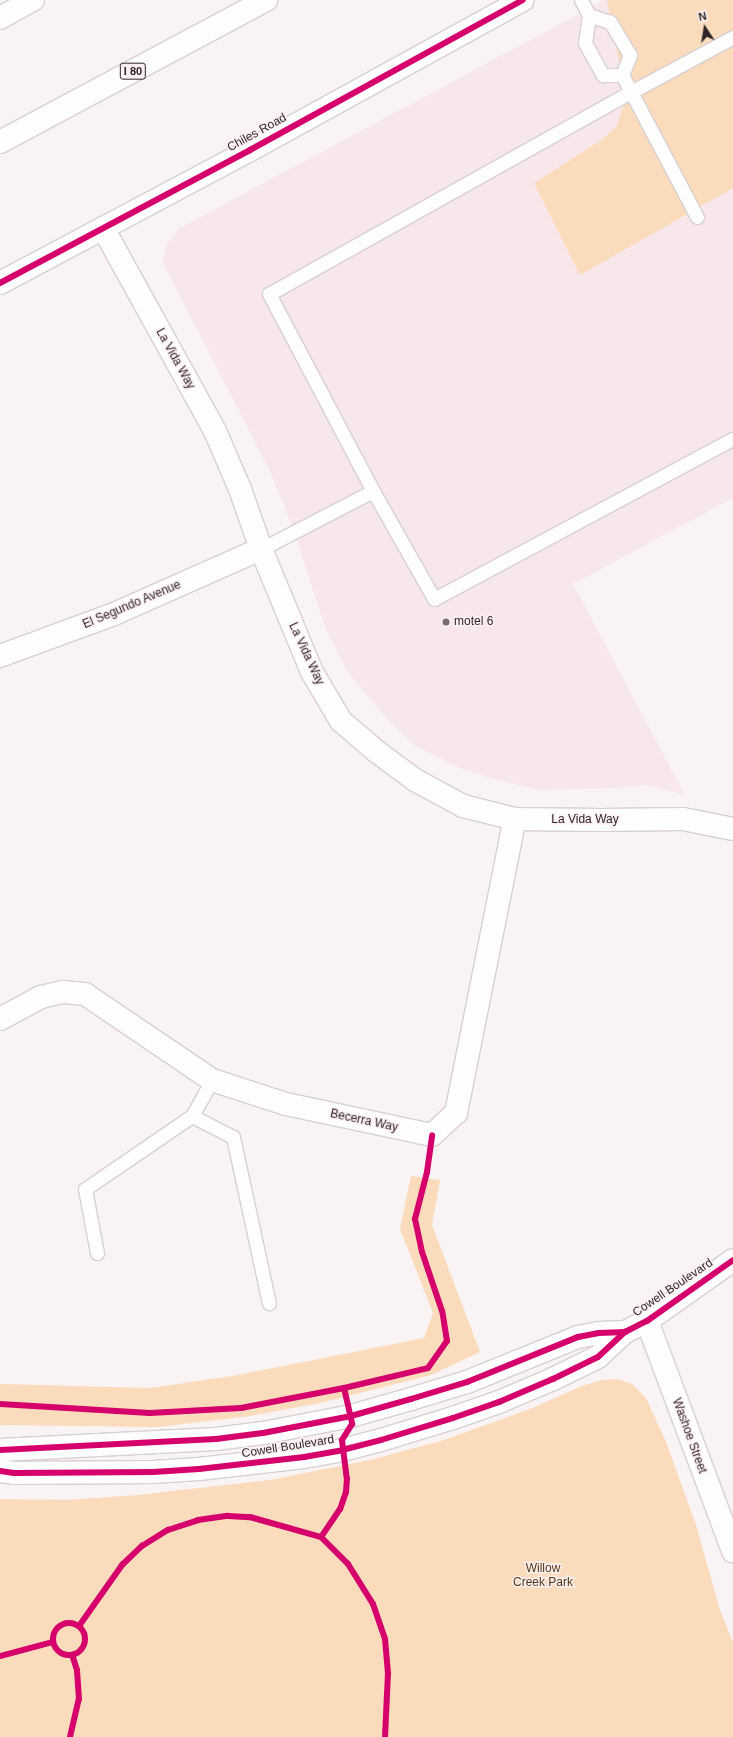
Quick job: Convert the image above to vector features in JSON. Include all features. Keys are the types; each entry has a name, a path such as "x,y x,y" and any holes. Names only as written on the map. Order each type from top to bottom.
{"main road":[{"path":"0,18 33,0"},
{"name":"I 80","path":"0,142 266,0"},
{"name":"Chiles Road","path":"0,283 250,150 523,0"},
{"name":"La Vida Way","path":"103,228 215,431 240,489 261,549 312,672 341,721 376,751 415,780 463,806 515,819 601,820 683,818 733,829"},
{"name":"El Segundo Avenue","path":"0,656 114,614 261,549"},
{"name":"Becerra Way","path":"0,1019 40,997 63,992 85,994 212,1080 286,1104 432,1135 456,1113 515,819"},
{"name":"Cowell Boulevard","path":"0,1471 14,1473 146,1472 191,1470 253,1464 342,1450 454,1418 506,1399 553,1379 598,1357 625,1332 647,1321 733,1260"},
{"name":"Washoe Street","path":"647,1321 731,1540"},
{"name":"Cowell Boulevard","path":"0,1450 216,1440 263,1433 351,1416 411,1400 467,1382 578,1337 599,1333 625,1332"}],"lane":[{"path":"581,0 589,15 585,43 603,75 622,76"},
{"path":"589,15 610,22 630,56 622,76"},
{"path":"733,38 631,92 269,294 373,491 434,599 733,439"},
{"path":"622,76 697,217"},
{"path":"261,549 373,491"},
{"path":"98,1253 84,1189 192,1116 212,1080"},
{"path":"192,1116 233,1137 269,1303"}],"shaded area":[{"path":"605,0 733,0 733,498 573,584 685,795 648,785 614,788 538,790 487,777 452,765 413,744 387,719 346,670 327,632 291,523 269,469 163,263 166,245 180,228"}],"green space":[{"path":"607,0 733,0 733,188 580,275 534,183 603,139 617,126 626,97"},
{"path":"411,1176 440,1180 432,1225 480,1352 431,1375 320,1403 250,1416 158,1427 0,1425 0,1384 151,1388 232,1376 424,1338 433,1313 400,1229"},
{"name":"Willow Creek Park","path":"618,1379 632,1384 646,1398 666,1442 696,1525 719,1607 733,1643 733,1737 0,1737 0,1499 67,1500 138,1495 270,1480 370,1460 441,1441 530,1409 582,1386 602,1380"}],"cycle path":[{"path":"0,283 250,150 523,0"},
{"path":"0,1404 150,1413 241,1408 344,1388 428,1368 447,1341 442,1311 422,1252 415,1219 427,1172 432,1135"},
{"path":"0,1471 14,1473 153,1472 199,1469 304,1457 342,1450 381,1440 499,1402 553,1379 598,1357 625,1332 647,1321 733,1260"},
{"path":"0,1450 216,1439 263,1433 351,1416 467,1382 578,1337 599,1333 625,1332"},
{"path":"344,1388 352,1424 342,1440 347,1478 346,1492 340,1509 321,1537 348,1564 373,1604 385,1639 388,1673 385,1737"},
{"path":"79,1626 122,1565 142,1546 168,1530 198,1520 228,1516 250,1517 321,1537"},
{"path":"66,1623 72,1623 81,1627 85,1639 81,1651 72,1655 66,1655 57,1651 53,1642 53,1636 57,1627 66,1623"},
{"path":"0,1656 53,1642"},
{"path":"70,1737 79,1699 77,1670 72,1655"}],"place":[{"name":"motel 6","path":"446,622"}]}
